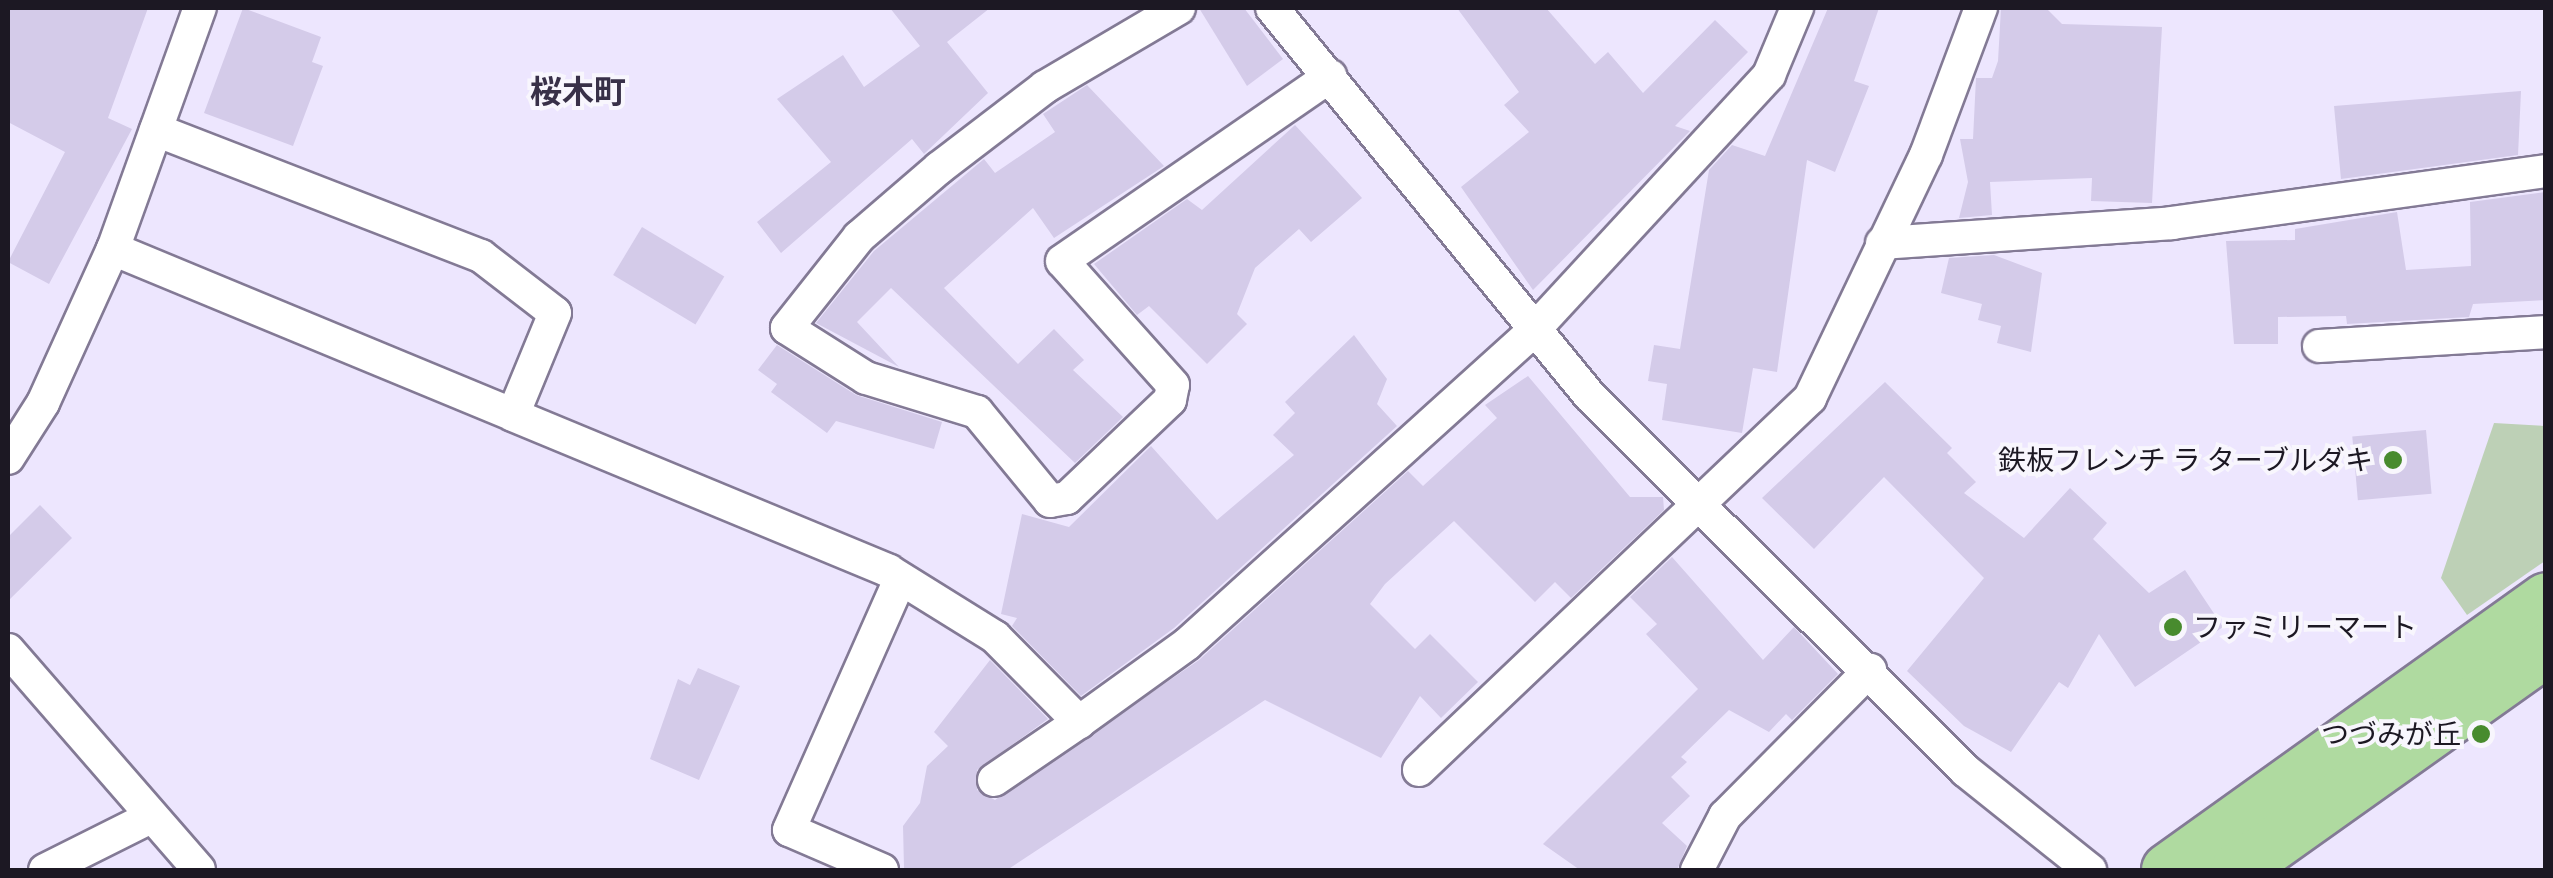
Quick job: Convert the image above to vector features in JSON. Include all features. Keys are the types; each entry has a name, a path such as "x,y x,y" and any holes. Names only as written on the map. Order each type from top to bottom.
{"main road":[{"path":"2168,870 2546,599"},
{"path":"2237,870 2546,650"}],"street":[{"path":"8,458 43,403 113,250 200,8"},
{"path":"1179,8 1045,87 939,168 859,237 787,328 866,378 977,412 1050,501 1067,498 1170,400 1173,385 1062,261 1330,76"},
{"path":"1272,8 1532,332 1966,771 2090,870"},
{"path":"994,780 1079,722 1214,620 1532,332 1768,75 1797,8"},
{"path":"1419,770 1704,506 1810,398 1882,243 1981,8"},
{"path":"156,130 481,256 555,313 512,415"},
{"path":"1882,243 2172,223 2546,172"},
{"path":"113,250 888,570 898,584 972,620 1079,722"},
{"path":"2318,346 2546,332"},
{"path":"882,870 788,830 898,584"},
{"path":"8,650 199,870"},
{"path":"1697,870 1725,816 1870,670"},
{"path":"45,870 151,816"}],"green space":[{"path":"2494,423 2545,426 2545,561 2467,615 2441,578"}],"building":[{"path":"8,8 148,8 108,118 132,129 49,284 8,262 65,152 8,122"},
{"path":"243,8 321,37 312,62 323,66 293,146 204,113"},
{"path":"890,8 990,8 947,42 988,93 924,154 912,139 781,253 757,222 831,162 777,99 843,55 864,87 920,46"},
{"path":"1199,8 1244,8 1283,59 1247,86"},
{"path":"1457,8 1546,8 1595,64 1608,52 1643,93 1715,20 1748,52 1675,126 1690,131 1533,290 1461,187 1529,132 1504,105 1519,92"},
{"path":"1828,8 1879,8 1854,81 1869,86 1835,172 1807,160 1777,372 1753,368 1742,433 1662,420 1667,384 1648,381 1654,345 1680,349 1709,170 1732,145 1765,156"},
{"path":"2001,8 2046,8 2062,24 2162,27 2152,203 2091,201 2092,178 1990,182 1992,215 1959,218 1968,182 1960,139 1973,139 1976,78 1992,78 1998,61"},
{"path":"1087,85 1164,166 1054,238 1033,208 944,288 1018,364 1054,329 1084,360 1073,370 1123,417 1075,463 891,288 857,322 899,367 816,323 874,251 984,159 995,173 1055,132 1043,114"},
{"path":"2521,91 2518,155 2341,179 2334,106"},
{"path":"1295,125 1362,198 1311,242 1299,229 1255,268 1237,314 1247,324 1207,364 1149,306 1137,315 1094,264 1187,199 1202,210"},
{"path":"2546,192 2546,300 2473,304 2469,317 2347,324 2346,316 2278,317 2278,344 2234,344 2226,241 2295,240 2295,229 2397,212 2406,270 2471,266 2470,202"},
{"path":"642,227 724,276 695,324 613,275"},
{"path":"1994,255 2042,273 2031,352 1997,343 2001,326 1978,320 1982,304 1941,293 1949,258"},
{"path":"1354,335 1387,379 1377,404 1397,426 1174,628 1081,696 1012,626 1017,618 1001,614 1022,514 1069,527 1151,446 1217,520 1294,455 1273,435 1295,413 1285,402"},
{"path":"777,345 856,395 942,422 934,449 836,421 827,433 771,392 777,384 758,370"},
{"path":"1528,376 1630,497 1663,497 1664,510 1571,598 1555,582 1535,602 1454,521 1385,584 1370,604 1415,649 1430,634 1478,682 1441,718 1420,696 1381,758 1265,700 1007,870 904,868 903,826 920,803 927,766 948,746 934,732 990,660 1048,719 977,770 977,790 995,800 1199,660 1408,471 1423,486 1497,418 1485,405"},
{"path":"1885,382 1952,448 1947,453 1976,482 1964,493 2024,538 2070,488 2107,523 2093,539 2149,593 2185,570 2223,627 2135,687 2099,634 2068,688 2059,682 2011,752 1964,726 1907,671 1984,578 1884,477 1814,549 1762,498"},
{"name":"鉄板フレンチ ラ ターブルダキ","path":"2426,430 2432,494 2358,500 2352,436"},
{"path":"40,505 72,538 8,601 8,537"},
{"path":"1672,557 1763,660 1794,627 1838,674 1792,720 1786,714 1769,732 1729,710 1681,757 1687,762 1671,777 1690,796 1662,823 1687,846 1677,870 1580,870 1543,844 1698,689 1646,634 1657,624 1630,597"},
{"path":"698,668 740,686 699,780 650,759 678,679 690,685"}],"place":[{"name":"鉄板フレンチ ラ ターブルダキ","path":"2393,460"},
{"name":"ファミリーマート","path":"2173,627"},
{"name":"つづみが丘","path":"2481,734"}],"district":[{"name":"桜木町","path":"578,92"}]}
